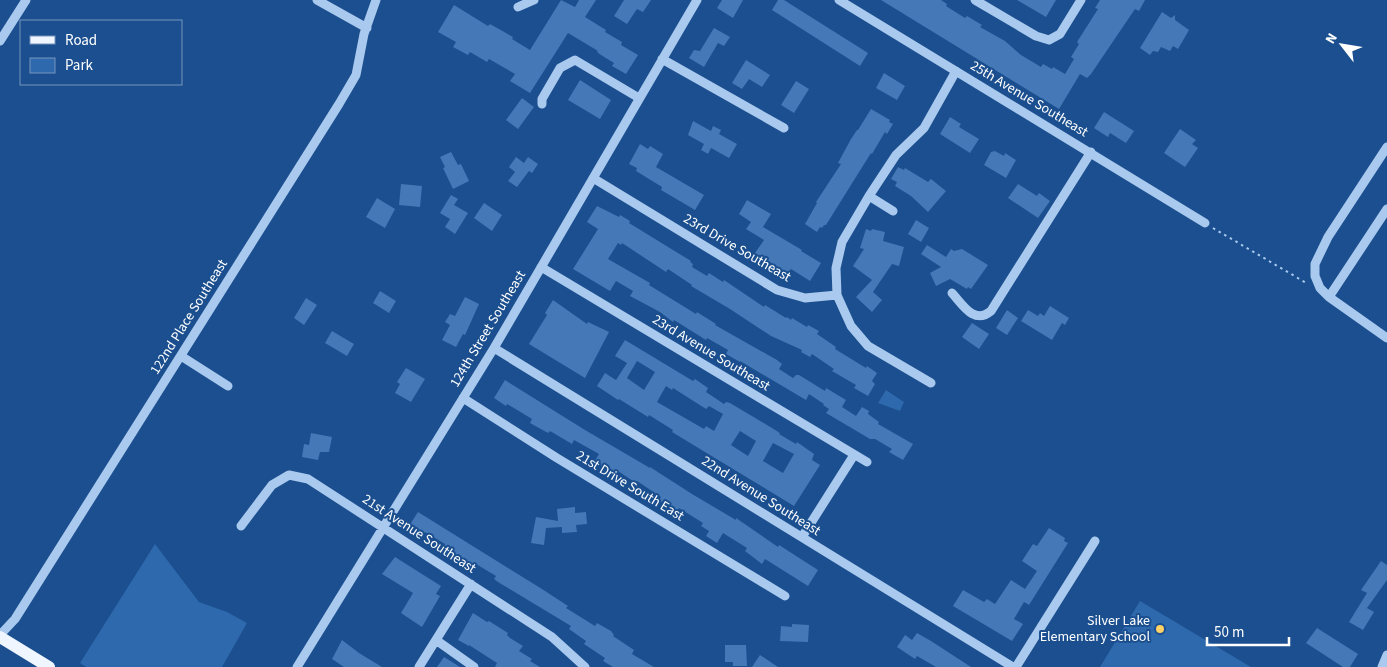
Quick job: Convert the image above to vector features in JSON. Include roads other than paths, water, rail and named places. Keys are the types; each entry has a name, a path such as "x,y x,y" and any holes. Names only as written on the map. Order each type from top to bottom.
{"main road":[{"path":"0,636 50,667"}],"street":[{"path":"0,42 26,0"},
{"path":"317,0 367,28"},
{"name":"122nd Place Southeast","path":"0,636 14,619 340,104 356,74 376,0"},
{"path":"518,7 534,0"},
{"name":"124th Street Southeast","path":"296,667 494,348 696,0"},
{"name":"25th Avenue Southeast","path":"839,0 1091,152 1204,223"},
{"path":"975,0 1036,36 1049,40 1060,34 1081,0"},
{"path":"662,59 784,128"},
{"path":"542,104 542,99 560,68 575,60 639,98"},
{"path":"931,383 868,346 851,326 837,294 836,268 842,242 869,196 896,155 924,128 956,71"},
{"path":"1387,147 1328,237 1315,264 1314,276 1320,288 1329,296 1387,338"},
{"path":"952,293 975,316 986,316 991,312 1091,152"},
{"name":"23rd Drive Southeast","path":"593,178 777,290 805,298 837,294"},
{"path":"869,196 893,210"},
{"path":"1329,296 1387,209"},
{"name":"23rd Avenue Southeast","path":"541,267 867,462"},
{"name":"22nd Avenue Southeast","path":"494,348 1014,667"},
{"path":"181,356 228,386"},
{"name":"21st Drive South East","path":"463,398 556,458 785,596"},
{"path":"802,537 854,454"},
{"name":"21st Avenue Southeast","path":"241,526 272,486 289,475 308,479 552,637 585,667"},
{"path":"1014,667 1096,541"},
{"path":"419,667 471,584"},
{"path":"436,640 474,667"},
{"path":"1382,667 1387,655"}],"place":[{"name":"Silver Lake Elementary School","path":"1160,629"}]}
